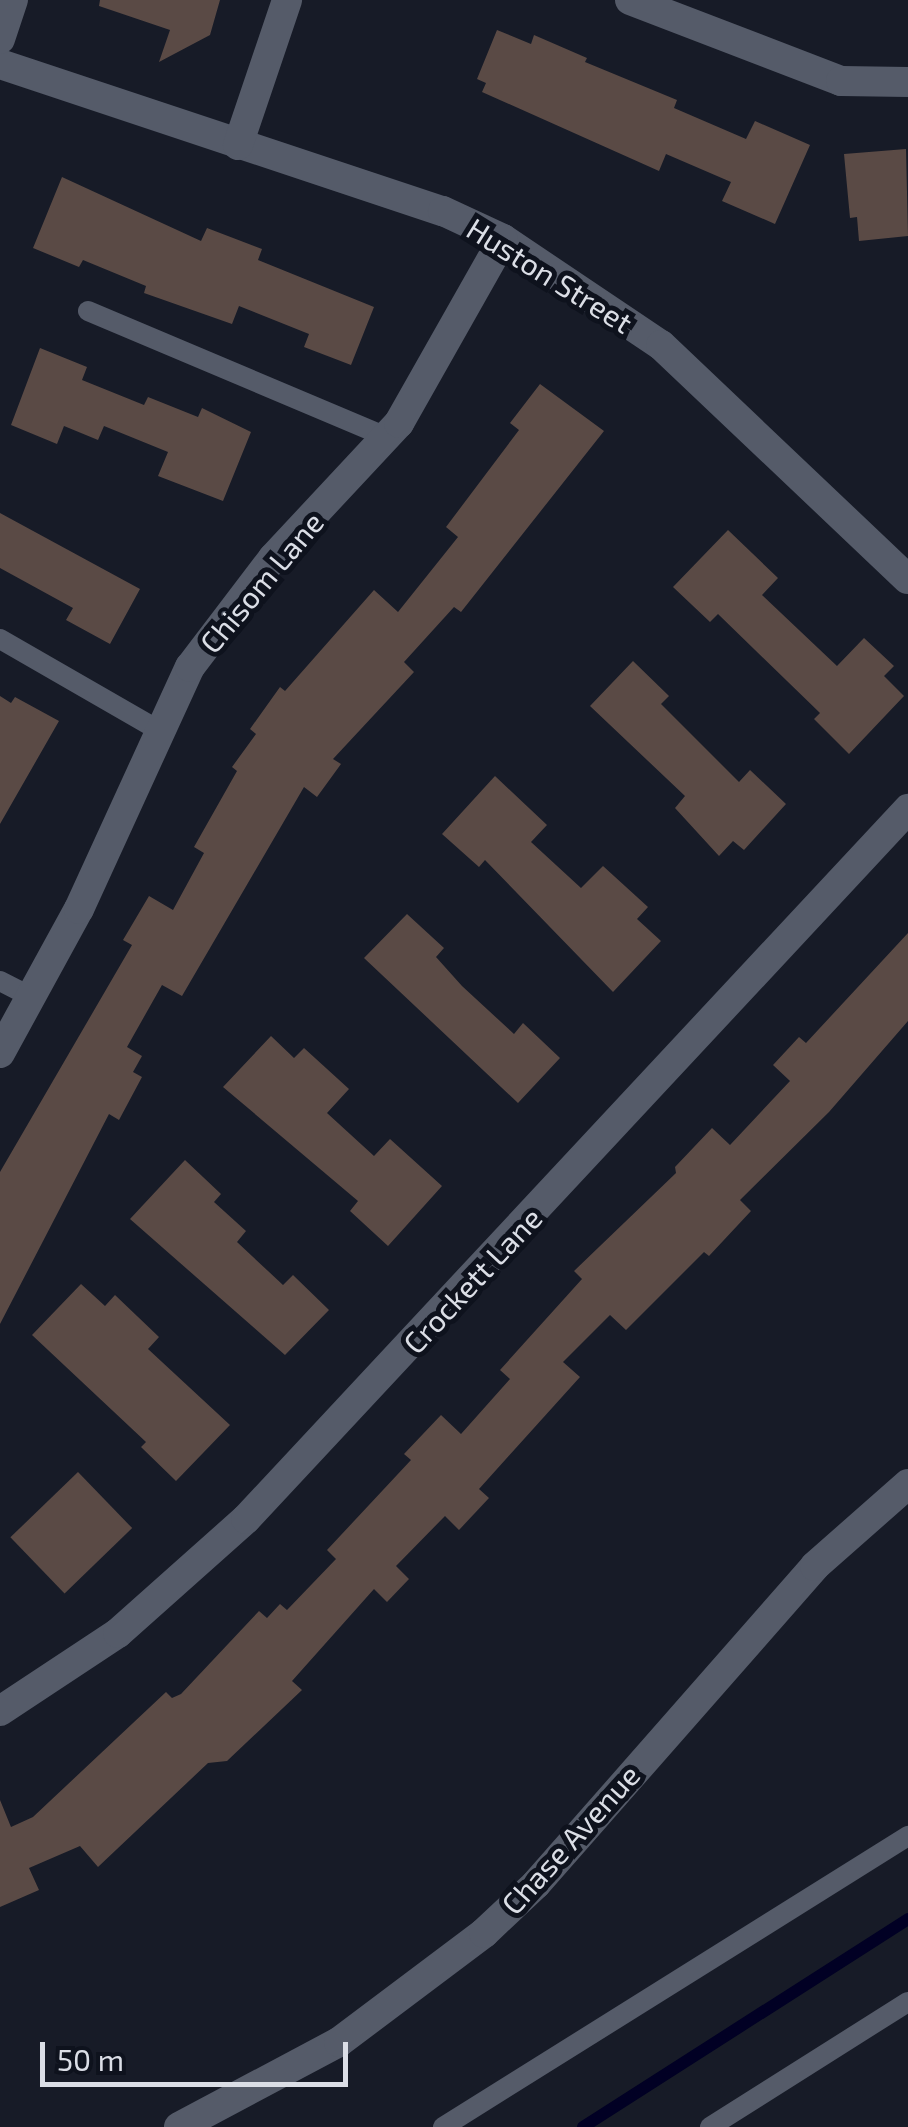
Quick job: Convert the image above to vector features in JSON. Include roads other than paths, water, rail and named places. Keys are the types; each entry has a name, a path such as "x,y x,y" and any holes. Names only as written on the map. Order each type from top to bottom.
{"street":[{"path":"0,38 13,0"},
{"path":"238,145 287,0"},
{"path":"645,3 841,81 908,82"},
{"name":"Huston Street","path":"0,64 443,212 503,239 660,345 908,579"},
{"name":"Chisom Lane","path":"0,1053 34,998 158,730 229,610 386,437 444,352 503,239"},
{"name":"Crockett Lane","path":"0,1711 118,1633 246,1519 908,809"},
{"name":"Chase Avenue","path":"179,2127 339,2042 484,1933 536,1884 815,1566 908,1484"}],"lane":[{"path":"88,311 386,437"},
{"path":"0,639 158,730"},
{"path":"0,982 34,998"},
{"path":"443,2127 908,1836"},
{"path":"710,2127 908,2002"}],"waterway":[{"path":"583,2127 908,1919"}]}
